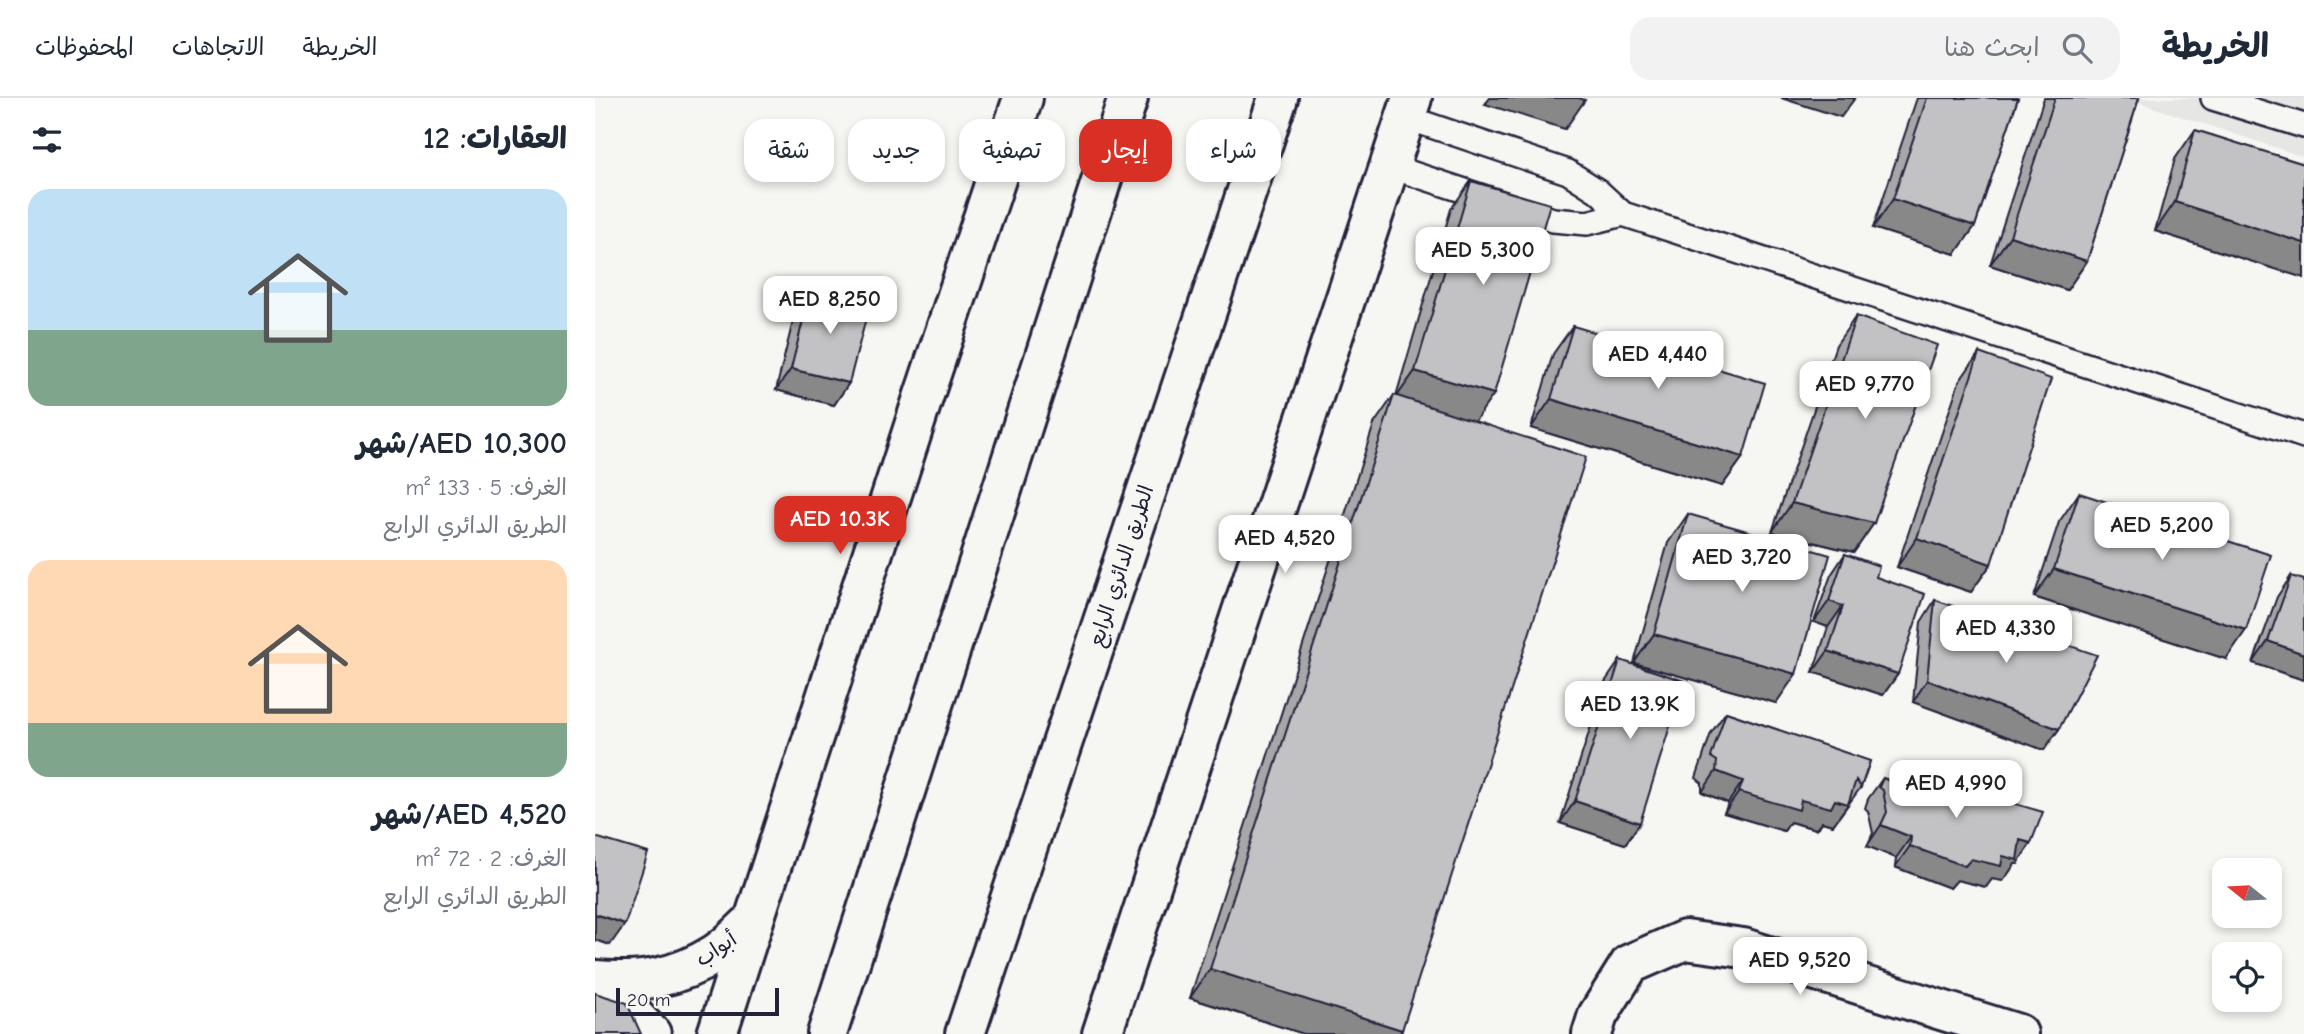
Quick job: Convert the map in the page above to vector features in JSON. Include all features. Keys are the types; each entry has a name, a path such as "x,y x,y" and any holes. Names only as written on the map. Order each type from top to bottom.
{"street":[{"path":"717,1034 923,395 1023,98"},
{"path":"827,1034 1128,98"},
{"name":"الطريق الدائري الرابع","path":"965,1034 1278,98"},
{"path":"1102,1034 1408,108"},
{"name":"أبواب","path":"595,980 627,983 674,974 716,954 752,922"},
{"path":"1592,1034 1598,1015 1630,964 1685,940 1743,948 2018,1034"},
{"path":"595,988 620,1002 651,1034"}],"lane":[{"path":"2213,98 2304,126"},
{"path":"1408,108 1568,172 1598,191 1623,214 2304,436"},
{"path":"1389,166 1553,220 1587,223 1623,214"}],"shaded area":[{"path":"2125,98 2304,98 2304,157"}],"building":[{"path":"1927,98 2018,98 1975,226 1893,199"},
{"path":"2055,98 2139,98 2087,261 2010,236"},
{"path":"2195,130 2304,164 2304,243 2175,202"},
{"path":"1471,181 1550,204 1494,394 1415,371"},
{"path":"811,288 870,303 849,383 791,369"},
{"path":"1856,316 1937,345 1874,523 1792,503"},
{"path":"1573,326 1765,383 1743,457 1551,399"},
{"path":"1979,353 2051,379 1991,564 1917,538"},
{"path":"1394,395 1586,457 1402,1030 1210,969"},
{"path":"2079,493 2271,555 2246,630 2054,569"},
{"path":"1688,514 1830,555 1796,674 1654,634"},
{"path":"1845,554 1879,566 1876,577 1925,594 1898,674 1828,651 1843,606 1829,601"},
{"path":"2291,576 2304,580 2304,654 2268,641"},
{"path":"1935,600 2097,655 2059,729 1927,680"},
{"path":"1620,660 1684,681 1640,823 1575,801"},
{"path":"1726,712 1870,761 1861,787 1856,780 1848,804 1835,800 1831,808 1801,800 1799,810 1739,792 1743,781 1716,771 1717,761 1711,757"},
{"path":"1896,769 2043,812 2031,843 2020,840 2017,860 2003,856 2001,866 1971,859 1965,866 1910,846 1911,837 1881,825 1887,812 1883,790 1879,787 1883,778 1889,781"},
{"path":"595,837 648,853 625,924 595,914"},
{"path":"595,993 627,1003 641,1034 595,1034"}]}
